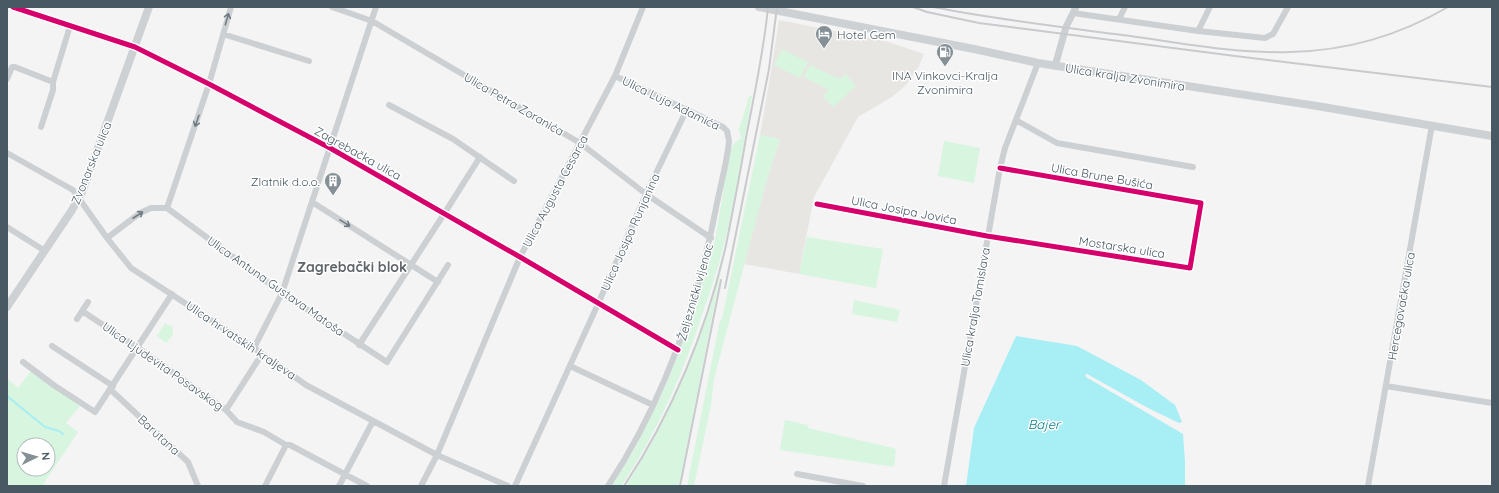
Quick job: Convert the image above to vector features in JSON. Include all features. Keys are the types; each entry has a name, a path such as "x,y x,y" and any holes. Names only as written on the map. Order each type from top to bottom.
{"main road":[{"name":"Zvonarska ulica","path":"7,307 79,198 149,7"},
{"name":"Ulica kralja Zvonimira","path":"759,7 1055,66 1432,125 1492,136"}],"street":[{"name":"Zagrebačka ulica","path":"13,7 135,47 209,84 330,148 678,350"},
{"path":"107,238 140,213 151,208 167,208 209,84 231,7"},
{"name":"Ulica Petra Zoranića","path":"332,7 372,21 580,143 646,194 710,238"},
{"path":"254,348 282,293 376,7"},
{"name":"Ulica Augusta Cesarca","path":"421,486 437,454 520,257 615,76 643,7"},
{"path":"1119,19 1125,7"},
{"path":"1198,31 1210,7"},
{"path":"1055,66 1066,27 1074,10 1119,19 1198,31 1265,38 1273,34 1288,7"},
{"path":"41,127 53,90 53,82 70,26"},
{"path":"223,34 309,61"},
{"name":"Ulica kralja Tomislava","path":"944,486 1000,168 1005,148 1038,63"},
{"path":"7,79 12,68 15,67 53,82"},
{"name":"Ulica Luja Adamića","path":"615,76 687,109 723,127 727,131"},
{"path":"389,105 453,139 480,156 514,181"},
{"name":"Ulica Josipa Runjanina","path":"515,486 598,304 646,194 687,109"},
{"path":"1016,120 1057,143 1193,167"},
{"name":"Hercegovačka ulica","path":"1368,486 1432,125"},
{"name":"Željeznički vijenac","path":"608,486 625,460 653,405 678,350 710,238 728,148 727,131"},
{"name":"Ulica hrvatskih kraljeva","path":"7,153 69,188 79,198 107,238 131,268 254,348 306,385 373,422 437,454 508,486"},
{"path":"359,345 480,156"},
{"name":"Ulica Brune Bušića","path":"1000,168 1201,203"},
{"path":"312,202 438,282 448,265"},
{"name":"Mostarska ulica","path":"987,236 1190,268 1201,203"},
{"name":"Ulica Josipa Jovića","path":"818,204 987,236"},
{"name":"Ulica Antuna Gustava Matoša","path":"167,208 282,293 387,362 438,282"},
{"path":"7,227 45,251"},
{"path":"23,362 55,386 95,412 172,294"},
{"path":"77,318 88,302"},
{"name":"Ulica Ljudevita Posavskog","path":"82,311 138,348 226,410 237,422 264,432 286,445 290,445 367,486"},
{"name":"Barutana","path":"52,346 112,388 188,462 198,486"},
{"path":"226,410 262,354"},
{"path":"570,366 653,405"},
{"path":"1386,386 1492,404"},
{"path":"339,486 373,422"},
{"path":"268,485 286,445"},
{"path":"797,474 863,486"}],"shaded area":[{"path":"779,20 886,41 924,54 919,66 907,84 892,97 858,117 814,197 799,274 744,264 767,179 780,139 760,135"}],"green space":[{"path":"782,49 808,62 800,78 774,65"},
{"path":"810,65 840,79 846,74 856,86 833,107 823,96 829,90 804,77"},
{"path":"749,96 752,96 728,229 717,271 688,355 669,400 647,444 621,486 610,486 633,452 667,383 679,351 715,240 731,148 741,139 740,132 738,131"},
{"path":"760,135 780,139 767,179 714,379 711,405 694,486 687,486 720,320 722,319"},
{"path":"944,141 980,148 974,183 938,176"},
{"path":"807,237 883,249 876,288 799,274"},
{"path":"723,261 679,486 626,486 657,433 689,365 705,324"},
{"path":"854,300 900,310 897,322 852,314"},
{"path":"165,323 173,327 173,335 166,343 157,336"},
{"path":"33,371 80,406 66,423 78,432 56,465 56,437 16,437 16,477 48,477 42,486 14,486 11,484 7,486 7,378 18,388 30,372"},
{"path":"785,420 808,425 808,428 893,448 896,450 894,467 780,450"}],"water":[{"name":"Bajer","path":"1016,336 1077,346 1141,380 1175,405 1182,422 1179,423 1148,408 1087,374 1085,375 1183,434 1185,486 966,486 974,428"}],"waterway":[{"path":"7,396 45,427 59,431 63,434"}],"railway":[{"path":"624,486 658,430 686,370 709,308 726,245 761,56 768,7"},
{"path":"725,288 769,69 777,7"},
{"path":"913,7 927,12 979,23 1492,87"},
{"path":"933,7 1001,19 1224,49 1268,52 1311,51 1352,45 1372,40 1411,26 1448,7"},
{"path":"680,486 721,280"}],"cycle path":[{"path":"13,7 135,47 209,84 330,148 678,350"},
{"path":"817,204 987,236 1190,268 1201,203 1000,168"}],"place":[{"name":"Hotel Gem","path":"824,49"},
{"name":"INA Vinkovci-Kralja Zvonimira","path":"945,67"},
{"name":"Zlatnik d.o.o.","path":"333,196"}],"district":[{"name":"Zagrebački blok","path":"352,267"}]}
